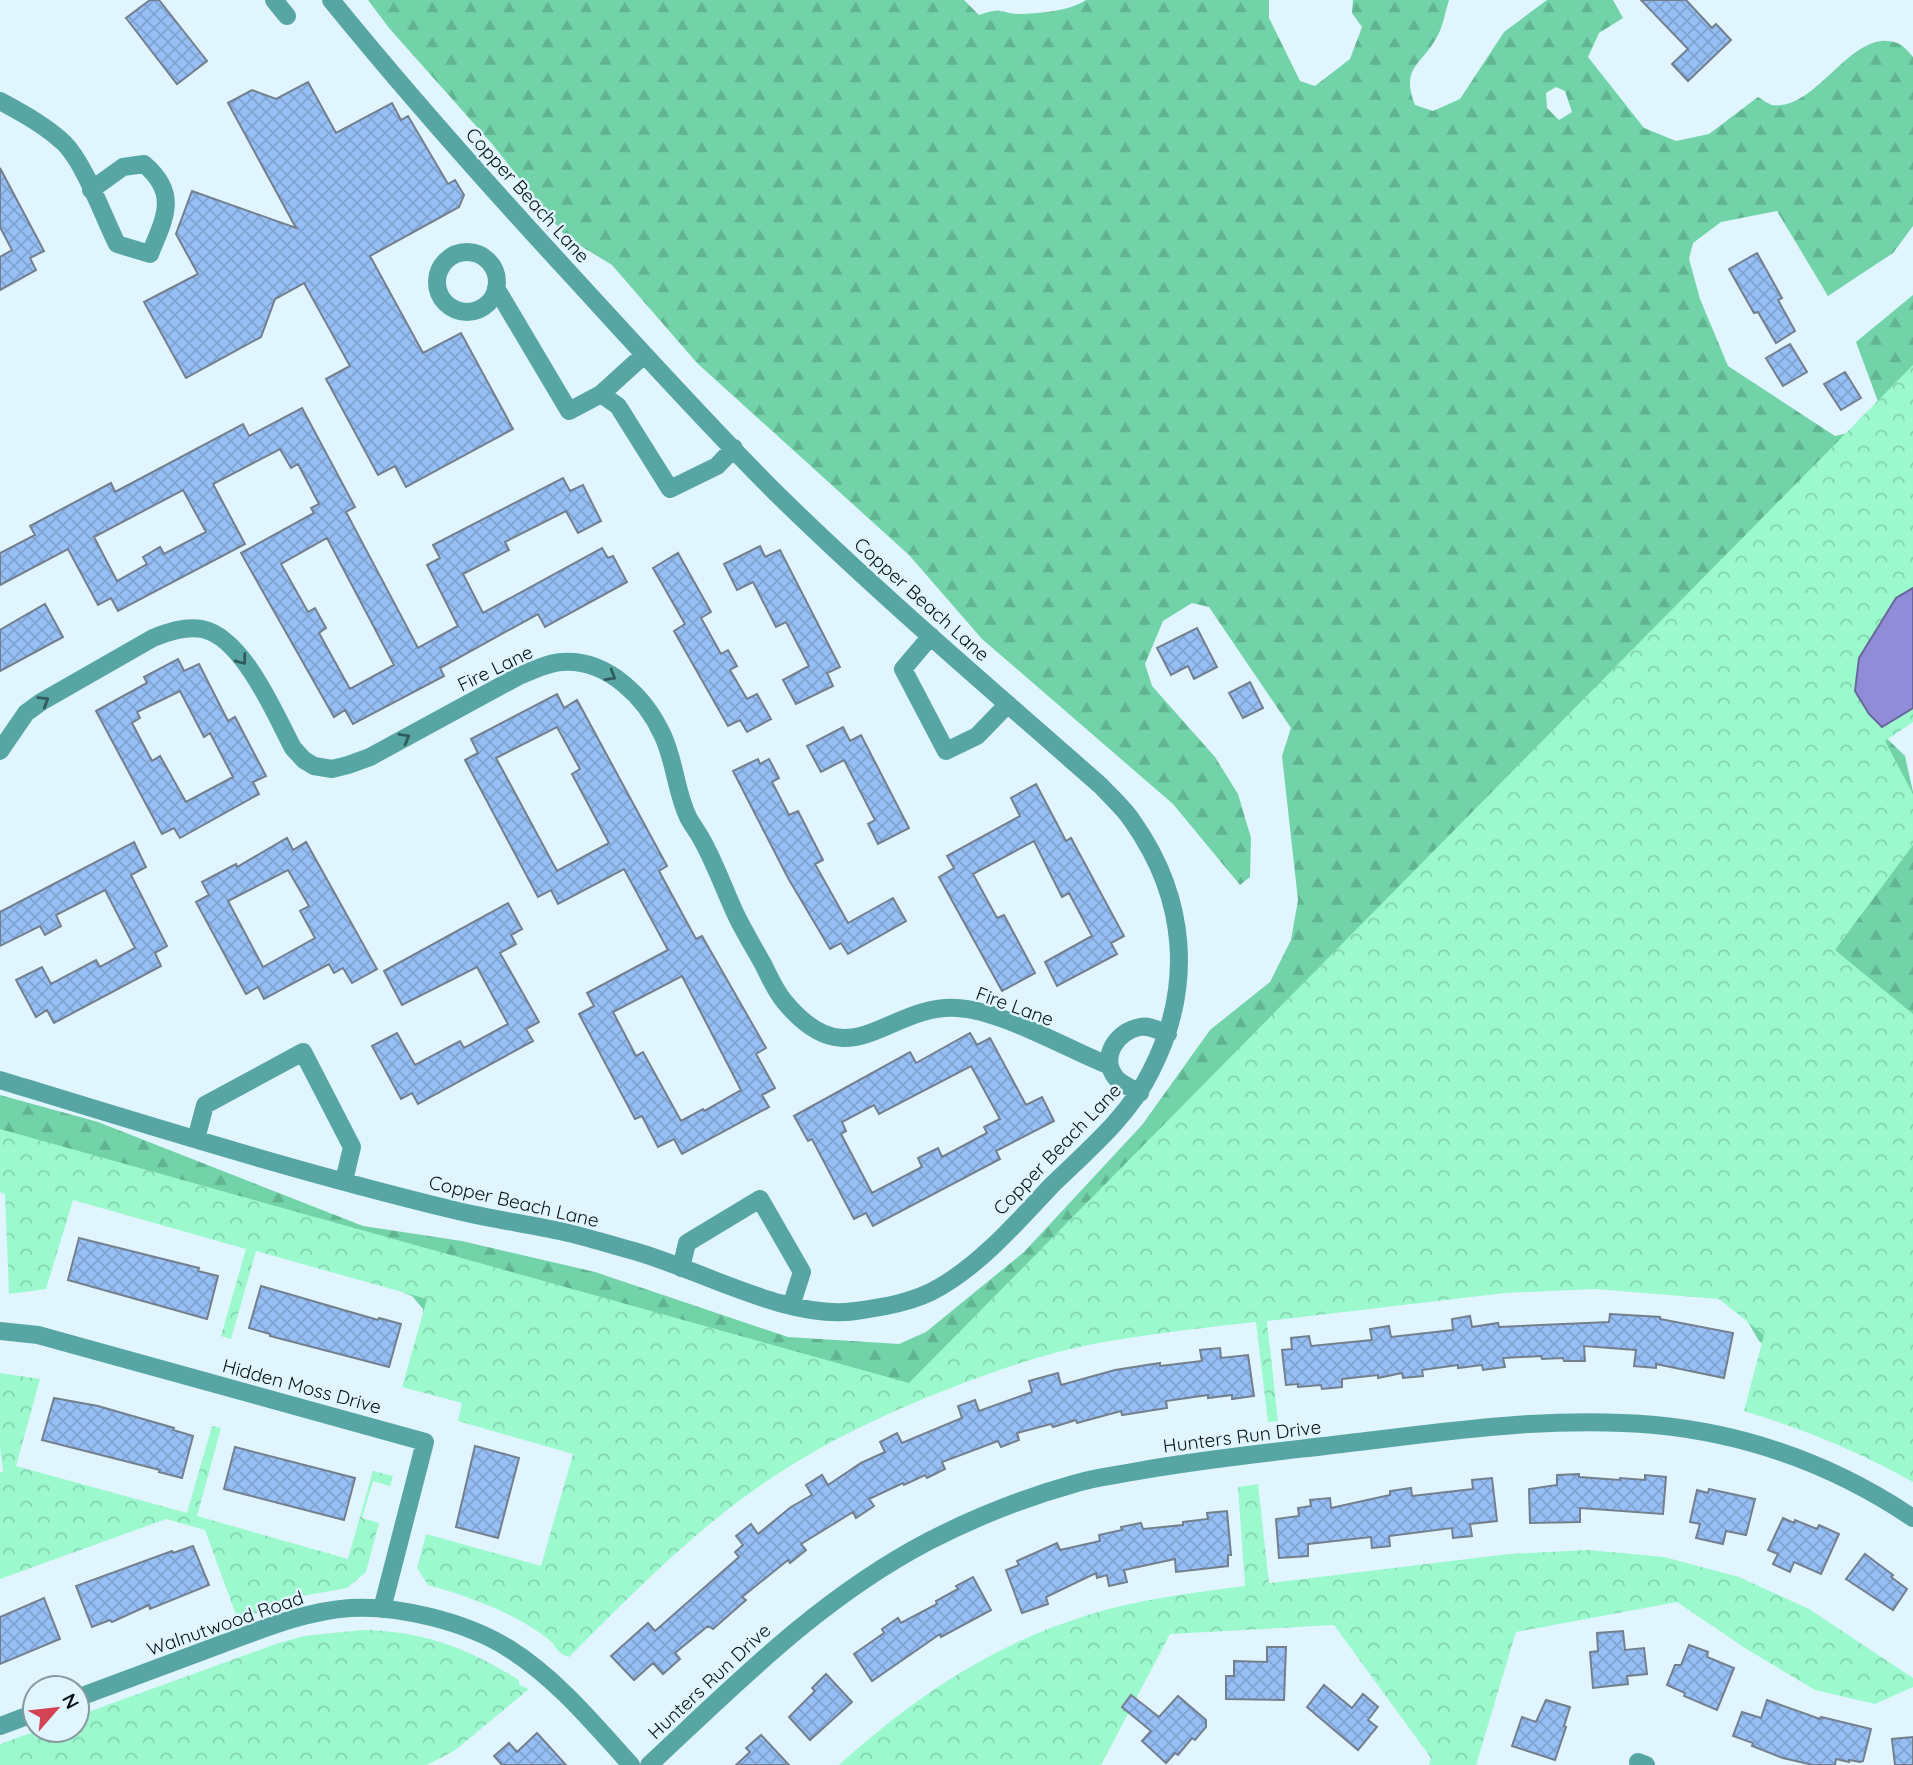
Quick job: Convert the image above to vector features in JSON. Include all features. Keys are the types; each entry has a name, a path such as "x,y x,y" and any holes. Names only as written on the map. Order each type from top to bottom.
{"street":[{"path":"274,0 287,16"},
{"name":"Copper Beach Lane","path":"0,1080 344,1181 458,1211 568,1233 641,1253 791,1306 850,1312 899,1304 938,1289 968,1269 1113,1124 1140,1093 1165,1044 1178,997 1180,949 1174,908 1158,863 1132,818 1101,786 777,493 644,355 387,69 331,0"},
{"path":"0,101 39,123 65,144 80,166 91,190 117,244 150,254 165,217 167,194 159,177 144,164 123,167 91,190"},
{"path":"496,288 569,411 601,394 644,355"},
{"path":"601,394 618,406 670,489 717,466 734,448"},
{"name":"Fire Lane","path":"0,751 26,713 41,702 153,638 172,631 201,629 216,634 225,641 247,665 293,748 314,766 332,769 370,757 517,677 543,666 563,662 583,664 617,678 632,690 653,718 663,736 688,818 702,839 738,918 781,998 801,1021 825,1034 845,1038 871,1033 936,1009 957,1008 981,1012 1009,1022 1110,1066"},
{"path":"931,635 903,669 946,751 977,736 1008,704"},
{"path":"1140,1093 1117,1079 1110,1066 1109,1052 1115,1041 1140,1027 1168,1034"},
{"path":"196,1139 205,1105 303,1052 352,1147 344,1181"},
{"path":"681,1268 687,1243 760,1199 802,1272 791,1306"},
{"name":"Hidden Moss Drive","path":"0,1331 38,1335 425,1442 382,1609"},
{"name":"Hunters Run Drive","path":"649,1765 762,1658 875,1570 999,1509 1079,1482 1163,1466 1501,1425 1593,1422 1657,1425 1747,1442 1813,1462 1887,1500 1913,1518"},
{"name":"Walnutwood Road","path":"91,1693 266,1628 312,1614 349,1608 382,1609 465,1627 507,1647 544,1675 582,1710 631,1765"},
{"path":"0,1726 21,1718"}],"green space":[{"path":"368,0 964,0 979,15 998,11 1015,14 1047,12 1072,7 1086,0 1269,0 1269,18 1300,81 1315,86 1350,59 1362,27 1352,13 1353,0 1449,0 1439,33 1411,74 1411,92 1415,105 1433,111 1460,99 1504,32 1547,0 1613,0 1623,18 1599,33 1588,57 1644,128 1676,141 1709,134 1758,97 1772,105 1788,104 1804,96 1865,46 1881,41 1897,43 1906,49 1913,57 1913,226 1893,253 1828,296 1777,211 1721,222 1693,243 1689,259 1700,299 1728,366 1835,436 1856,431 1880,407 1856,342 1913,295 1913,562 1839,692 1905,756 1913,792 1913,1430 1795,1370 1759,1341 1730,1291 1535,1245 951,1369 535,1576 551,1566 583,1454 423,1352 423,1309 412,1296 292,1247 0,1151 0,1095 98,1122 363,1226 462,1241 595,1272 788,1337 899,1344 926,1332 1024,1252 1142,1125 1210,1030 1270,982 1291,940 1298,900 1282,756 1291,728 1209,607 1192,603 1163,621 1145,664 1152,686 1215,757 1238,794 1251,838 1250,877 1240,885 1173,804 982,639 909,555 697,363 612,265 566,237 493,145 389,28","holes":["1556,87 1565,91 1572,112 1559,120 1547,108 1546,93"]},
{"path":"1913,365 1913,722 1885,741 1913,794 1913,845 1835,950 1913,1014 1913,1482 1831,1442 1744,1411 1764,1335 1719,1299 1594,1289 1505,1293 1267,1321 1278,1421 1268,1422 1256,1322 1134,1337 1058,1352 973,1380 882,1417 790,1466 714,1520 664,1564 569,1657 558,1651 540,1633 506,1613 468,1597 428,1585 417,1568 426,1534 541,1566 573,1454 458,1421 462,1403 402,1387 427,1299 256,1251 231,1339 221,1336 246,1249 73,1200 46,1289 9,1294 5,1194 0,1192 0,1129 909,1383"},
{"path":"0,1373 40,1379 16,1466 187,1513 212,1426 221,1428 197,1516 348,1559 373,1471 393,1476 390,1486 373,1481 362,1518 379,1523 366,1572 347,1588 302,1596 238,1620 205,1530 166,1519 0,1579 0,1472 3,1472 0,1447"},
{"path":"1258,1484 1269,1583 1509,1554 1588,1550 1664,1557 1739,1577 1809,1609 1913,1678 1913,1687 1875,1704 1815,1690 1748,1650 1677,1602 1516,1632 1476,1765 1429,1765 1431,1758 1334,1625 1170,1634 1101,1765 839,1765 895,1718 955,1676 1052,1627 1107,1609 1166,1597 1245,1586 1238,1487"},
{"path":"362,1630 425,1638 463,1650 519,1680 519,1685 529,1689 454,1751 427,1765 0,1765 0,1744 21,1736 21,1744 91,1744 91,1711 304,1636"}],"shaded area":[{"path":"1913,588 1913,708 1882,727 1869,714 1855,691 1859,658 1896,598"}],"building":[{"path":"150,0 159,0 207,61 177,84 126,18"},
{"path":"1641,0 1686,0 1712,28 1716,24 1731,40 1688,81 1672,64 1688,49"},
{"path":"308,82 336,133 392,103 401,120 408,116 448,184 455,180 464,195 459,207 370,256 423,353 461,333 513,429 406,487 395,466 378,475 326,379 350,366 304,283 275,299 261,337 186,378 144,302 198,274 176,234 192,191 296,228 228,103 252,90 276,99"},
{"path":"0,168 44,251 30,258 36,270 0,290 0,257 12,250 0,227"},
{"path":"1757,253 1782,298 1778,300 1795,331 1776,343 1758,312 1754,313 1729,269"},
{"path":"1790,344 1807,372 1783,386 1766,358"},
{"path":"1845,372 1861,398 1841,410 1824,384"},
{"path":"302,408 355,507 346,512 418,648 458,626 427,565 440,558 433,545 563,478 570,491 583,485 601,521 578,533 566,511 505,542 509,550 463,574 483,613 602,548 608,558 613,556 627,582 545,627 538,614 440,668 444,676 353,724 345,710 334,717 241,553 314,513 311,508 319,504 298,464 291,468 280,449 213,484 245,544 118,611 111,598 98,605 68,549 0,585 0,553 35,535 30,526 111,483 115,492 243,424 249,436","holes":["183,490 206,532 164,554 160,547 143,557 147,564 117,581 94,537","327,538 394,665 350,689 319,633 326,628 315,608 308,612 281,564"]},
{"path":"760,546 765,557 780,550 840,667 827,673 833,686 796,704 783,680 809,666 786,622 776,627 753,582 737,590 724,564"},
{"path":"678,553 711,612 701,618 721,654 728,650 737,666 730,670 747,699 757,694 771,719 747,732 740,720 728,726 674,631 685,624 653,568"},
{"path":"45,604 63,637 0,671 0,630"},
{"path":"1197,628 1217,667 1194,679 1188,666 1171,675 1157,648"},
{"path":"178,659 184,671 199,664 228,721 235,717 266,776 253,782 259,794 180,838 174,828 162,834 96,711 147,683 144,677","holes":["180,691 204,737 210,733 233,777 186,802 160,756 152,761 132,723 140,718 137,712"]},
{"path":"1250,682 1263,708 1243,718 1229,693"},
{"path":"557,694 564,708 577,700 667,866 659,871 696,939 702,936 766,1048 756,1054 775,1088 762,1095 769,1107 682,1154 674,1139 658,1147 642,1116 635,1119 579,1014 594,1006 587,993 668,950 624,869 558,904 551,890 538,897 465,760 478,753 471,739","holes":["557,727 580,769 572,774 609,843 557,871 496,758","682,976 741,1090 681,1121 643,1052 636,1056 613,1012"]},
{"path":"843,727 850,741 861,735 909,828 878,844 868,824 875,820 844,760 821,772 807,746"},
{"path":"758,759 760,764 769,759 779,778 772,782 789,815 798,811 823,860 815,864 848,923 893,898 906,921 848,954 841,943 830,949 788,878 733,771"},
{"path":"1036,784 1066,841 1071,838 1124,936 1111,943 1117,954 1057,986 1045,962 1092,936 1069,893 1062,897 1034,841 973,874 997,918 1004,915 1035,973 1002,991 939,877 954,868 947,856 1020,816 1011,798"},
{"path":"287,838 293,850 306,842 377,969 352,983 343,968 334,973 329,964 264,999 258,987 246,994 196,902 209,895 202,882 236,864 237,867","holes":["288,870 309,906 300,911 315,938 263,967 228,901"]},
{"path":"134,842 146,867 131,875 167,946 155,953 161,966 54,1023 47,1010 36,1017 16,980 42,967 51,984 96,960 100,967 135,948 105,890 56,915 61,926 45,935 40,926 0,946 0,912"},
{"path":"508,903 522,929 511,935 516,944 500,953 539,1022 526,1029 533,1041 418,1104 412,1093 401,1099 372,1046 397,1033 415,1065 460,1041 464,1048 508,1024 477,967 402,1005 384,971"},
{"path":"970,1033 977,1045 990,1038 1026,1105 1042,1097 1054,1121 996,1151 1000,1159 873,1226 866,1213 854,1219 812,1139 808,1141 794,1116 910,1052 916,1063","holes":["971,1066 1000,1119 984,1127 987,1133 942,1157 938,1148 918,1158 922,1167 872,1193 841,1134 846,1131 842,1122 874,1105 879,1114"]},
{"path":"79,1238 199,1268 198,1271 218,1276 207,1319 68,1280"},
{"path":"261,1286 378,1320 379,1318 401,1324 389,1367 249,1328"},
{"path":"1610,1314 1660,1317 1733,1333 1724,1378 1656,1364 1656,1368 1634,1366 1636,1350 1584,1346 1585,1361 1542,1359 1541,1356 1503,1358 1505,1367 1483,1370 1482,1365 1458,1368 1458,1365 1422,1370 1423,1376 1403,1378 1402,1373 1378,1378 1378,1375 1342,1379 1342,1387 1322,1389 1321,1385 1286,1385 1282,1350 1292,1349 1291,1338 1309,1336 1311,1346 1372,1340 1370,1329 1389,1326 1391,1337 1453,1330 1452,1319 1470,1316 1472,1327 1498,1323 1499,1327 1609,1322"},
{"path":"1220,1348 1221,1358 1248,1355 1254,1396 1232,1399 1232,1395 1208,1398 1208,1395 1166,1401 1167,1408 1122,1415 1121,1411 1077,1423 1076,1420 1053,1427 1051,1424 1017,1433 1019,1440 1001,1447 998,1441 942,1462 945,1469 927,1478 925,1475 904,1485 903,1483 869,1499 874,1506 856,1518 853,1512 801,1544 806,1550 790,1563 788,1560 742,1597 746,1600 713,1629 708,1626 675,1653 680,1659 663,1674 653,1663 634,1680 611,1656 648,1623 655,1631 739,1557 735,1552 743,1545 736,1536 751,1524 758,1534 791,1507 812,1495 806,1485 822,1475 828,1485 861,1463 885,1452 880,1442 897,1433 902,1443 962,1418 958,1406 975,1400 979,1411 1032,1392 1029,1381 1058,1373 1061,1385 1115,1370 1160,1363 1160,1366 1202,1361 1200,1350"},
{"path":"54,1398 98,1406 193,1436 182,1478 42,1440"},
{"path":"475,1446 519,1458 498,1538 456,1527"},
{"path":"235,1447 355,1478 344,1520 224,1489"},
{"path":"1579,1474 1579,1477 1620,1480 1645,1480 1645,1475 1666,1477 1663,1514 1580,1508 1580,1522 1530,1523 1529,1489 1557,1485 1557,1475"},
{"path":"1492,1478 1497,1521 1470,1524 1472,1536 1453,1538 1452,1528 1389,1536 1390,1546 1372,1548 1371,1537 1308,1544 1308,1556 1279,1558 1276,1519 1299,1516 1298,1508 1311,1506 1310,1500 1330,1498 1331,1508 1390,1495 1390,1491 1411,1488 1412,1496 1473,1489 1472,1480"},
{"path":"1709,1489 1755,1499 1746,1535 1726,1531 1723,1544 1696,1538 1700,1524 1690,1522 1697,1490 1708,1493"},
{"path":"1227,1511 1231,1555 1228,1555 1228,1566 1176,1572 1175,1559 1124,1570 1127,1582 1109,1586 1107,1575 1097,1578 1096,1573 1046,1597 1048,1604 1022,1613 1006,1570 1019,1565 1017,1561 1057,1543 1060,1550 1100,1541 1099,1535 1122,1530 1121,1527 1141,1523 1143,1529 1183,1525 1183,1522 1208,1519 1207,1513"},
{"path":"1783,1518 1817,1529 1819,1525 1839,1534 1821,1574 1794,1562 1790,1572 1773,1564 1778,1554 1768,1550"},
{"path":"193,1546 209,1585 150,1609 149,1605 112,1622 110,1620 92,1627 76,1586"},
{"path":"1865,1554 1907,1589 1893,1610 1846,1579"},
{"path":"973,1577 991,1610 941,1637 940,1634 872,1681 854,1654 884,1633 882,1629 898,1618 901,1623 937,1604 936,1601 958,1589 956,1586"},
{"path":"44,1598 60,1639 0,1664 0,1617"},
{"path":"1623,1631 1625,1650 1644,1648 1647,1674 1627,1676 1628,1684 1593,1688 1590,1652 1598,1651 1597,1633"},
{"path":"1689,1645 1708,1652 1707,1657 1734,1668 1717,1710 1684,1696 1685,1693 1667,1685 1675,1665 1681,1665"},
{"path":"1267,1647 1286,1647 1284,1700 1226,1699 1226,1676 1234,1676 1234,1661 1267,1662"},
{"path":"826,1674 852,1702 810,1740 789,1717 815,1691 812,1688"},
{"path":"1324,1685 1352,1708 1363,1694 1378,1707 1368,1720 1377,1727 1358,1750 1307,1707"},
{"path":"1131,1695 1159,1717 1178,1696 1206,1720 1206,1727 1195,1740 1192,1738 1178,1755 1175,1753 1166,1763 1142,1741 1151,1731 1122,1707"},
{"path":"1546,1700 1570,1707 1555,1760 1512,1746 1522,1717 1536,1722"},
{"path":"1767,1700 1820,1719 1821,1717 1871,1729 1863,1761 1836,1759 1835,1765 1813,1765 1783,1758 1733,1736 1742,1712 1761,1718"},
{"path":"537,1733 566,1765 502,1765 494,1756 509,1743 517,1752"},
{"path":"761,1735 789,1765 736,1765 750,1752 746,1748"},
{"path":"1913,1737 1913,1765 1895,1765 1892,1739"}]}
